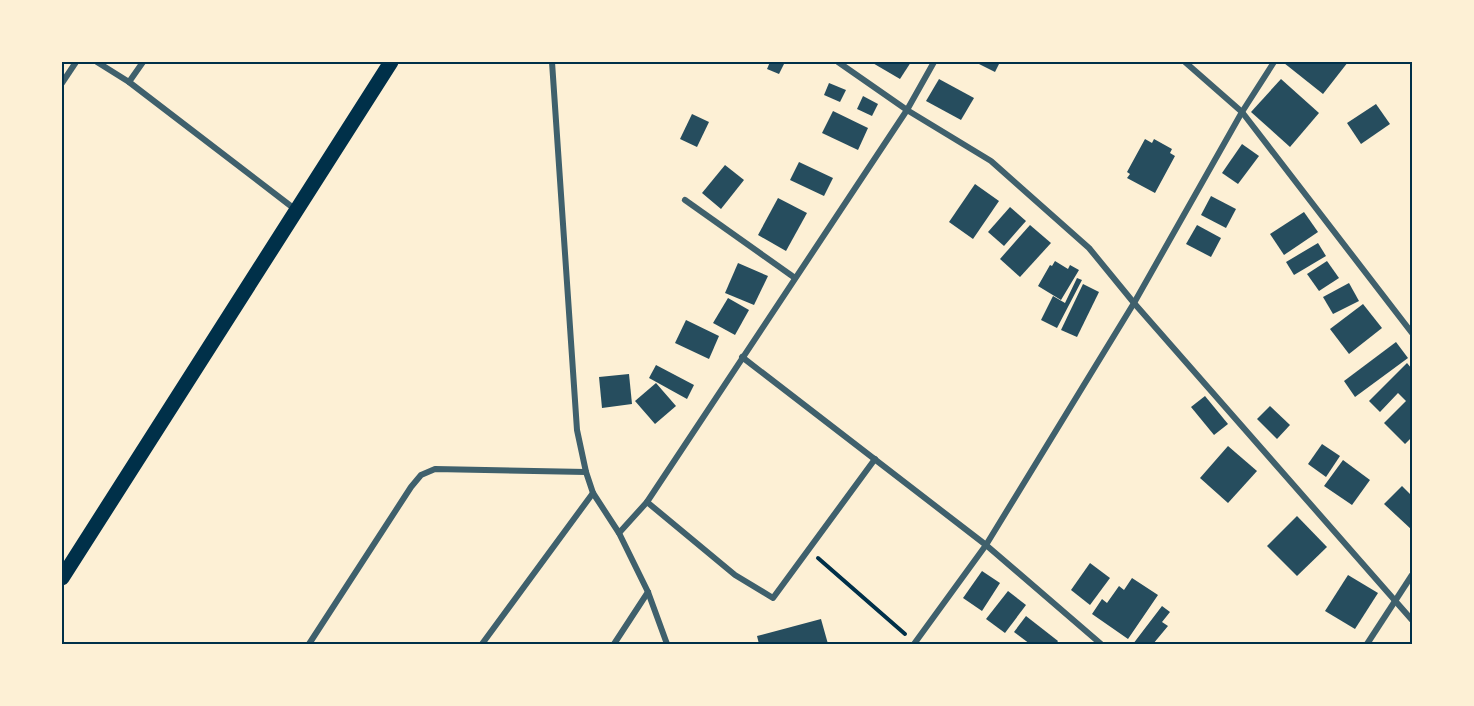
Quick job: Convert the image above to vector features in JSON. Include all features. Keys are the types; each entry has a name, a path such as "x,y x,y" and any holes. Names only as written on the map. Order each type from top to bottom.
{"main road":[{"path":"62,578 391,62"}],"street":[{"path":"62,83 76,62"},
{"path":"97,62 129,82 296,210"},
{"path":"129,82 143,62"},
{"path":"552,62 572,384 577,430 593,493 619,533 648,592 667,645"},
{"path":"838,62 907,110 991,161 1089,248 1134,303 1413,620"},
{"path":"619,533 647,502 907,110 934,62"},
{"path":"1185,62 1242,112 1413,333"},
{"path":"915,644 986,545 1134,303 1242,112 1274,62"},
{"path":"685,200 795,278"},
{"path":"742,357 986,545 1101,645"},
{"path":"647,502 735,575 773,598 875,459"},
{"path":"309,645 421,475 435,469 586,472"},
{"path":"482,645 593,493"},
{"path":"1367,645 1413,575"},
{"path":"614,645 648,592"}],"path":[{"path":"809,550 915,644"}],"building":[{"path":"770,62 785,62 779,74 767,69"},
{"path":"871,62 911,62 900,79"},
{"path":"975,62 1000,62 995,72"},
{"path":"1285,62 1348,62 1323,94"},
{"path":"939,79 974,98 961,120 926,101"},
{"path":"1281,79 1319,113 1290,147 1251,112"},
{"path":"829,83 846,90 840,102 824,95"},
{"path":"863,96 878,104 872,116 857,109"},
{"path":"1376,104 1390,124 1361,144 1347,123"},
{"path":"833,111 868,128 858,150 822,133"},
{"path":"692,114 709,122 697,147 680,139"},
{"path":"1145,139 1152,143 1154,139 1172,149 1170,153 1175,156 1155,193 1127,178 1130,174 1127,172"},
{"path":"1242,144 1259,156 1238,184 1222,173"},
{"path":"799,162 833,178 824,196 790,180"},
{"path":"725,165 744,180 721,209 702,193"},
{"path":"975,184 999,201 973,239 949,222"},
{"path":"1211,196 1236,209 1226,228 1201,215"},
{"path":"778,198 807,213 786,251 758,235"},
{"path":"1010,207 1026,221 1004,246 988,232"},
{"path":"1304,212 1318,232 1284,255 1270,234"},
{"path":"1030,225 1051,243 1020,277 1000,259"},
{"path":"1197,225 1221,238 1211,257 1186,244"},
{"path":"1318,243 1326,256 1294,275 1286,262"},
{"path":"1055,261 1068,269 1070,265 1079,270 1061,300 1038,286 1050,265 1052,266"},
{"path":"1327,261 1339,278 1319,291 1307,274"},
{"path":"738,263 768,276 754,305 725,293"},
{"path":"1077,278 1082,280 1057,328 1041,320 1053,296 1065,303"},
{"path":"1349,283 1359,301 1333,314 1323,297"},
{"path":"1083,284 1099,292 1077,337 1061,330"},
{"path":"728,298 749,310 735,335 713,323"},
{"path":"1363,304 1382,328 1349,354 1330,329"},
{"path":"686,320 719,336 709,359 675,343"},
{"path":"1396,342 1408,358 1355,397 1344,381"},
{"path":"1407,363 1412,369 1412,437 1405,444 1384,423 1406,401 1398,393 1380,412 1369,401"},
{"path":"656,365 694,385 687,399 649,378"},
{"path":"629,374 632,404 602,408 599,377"},
{"path":"656,383 676,406 655,424 635,401"},
{"path":"1205,396 1228,424 1214,435 1191,407"},
{"path":"1270,406 1290,425 1277,439 1257,419"},
{"path":"1322,444 1340,456 1326,477 1308,464"},
{"path":"1228,446 1257,471 1228,503 1200,478"},
{"path":"1343,460 1370,480 1352,505 1324,486"},
{"path":"1402,486 1412,496 1412,530 1384,504"},
{"path":"1297,516 1327,547 1297,576 1267,546"},
{"path":"1090,563 1110,578 1090,605 1071,590"},
{"path":"982,571 1000,583 982,611 963,598"},
{"path":"1348,575 1378,593 1355,629 1325,611"},
{"path":"1132,578 1158,595 1128,639 1092,614 1102,599 1107,603 1119,586 1124,590"},
{"path":"1008,591 1026,605 1005,633 986,619"},
{"path":"1162,606 1170,612 1162,622 1168,626 1153,644 1133,644"},
{"path":"1026,616 1058,641 1056,644 1030,644 1014,632"},
{"path":"821,619 828,644 759,644 757,636"}]}
